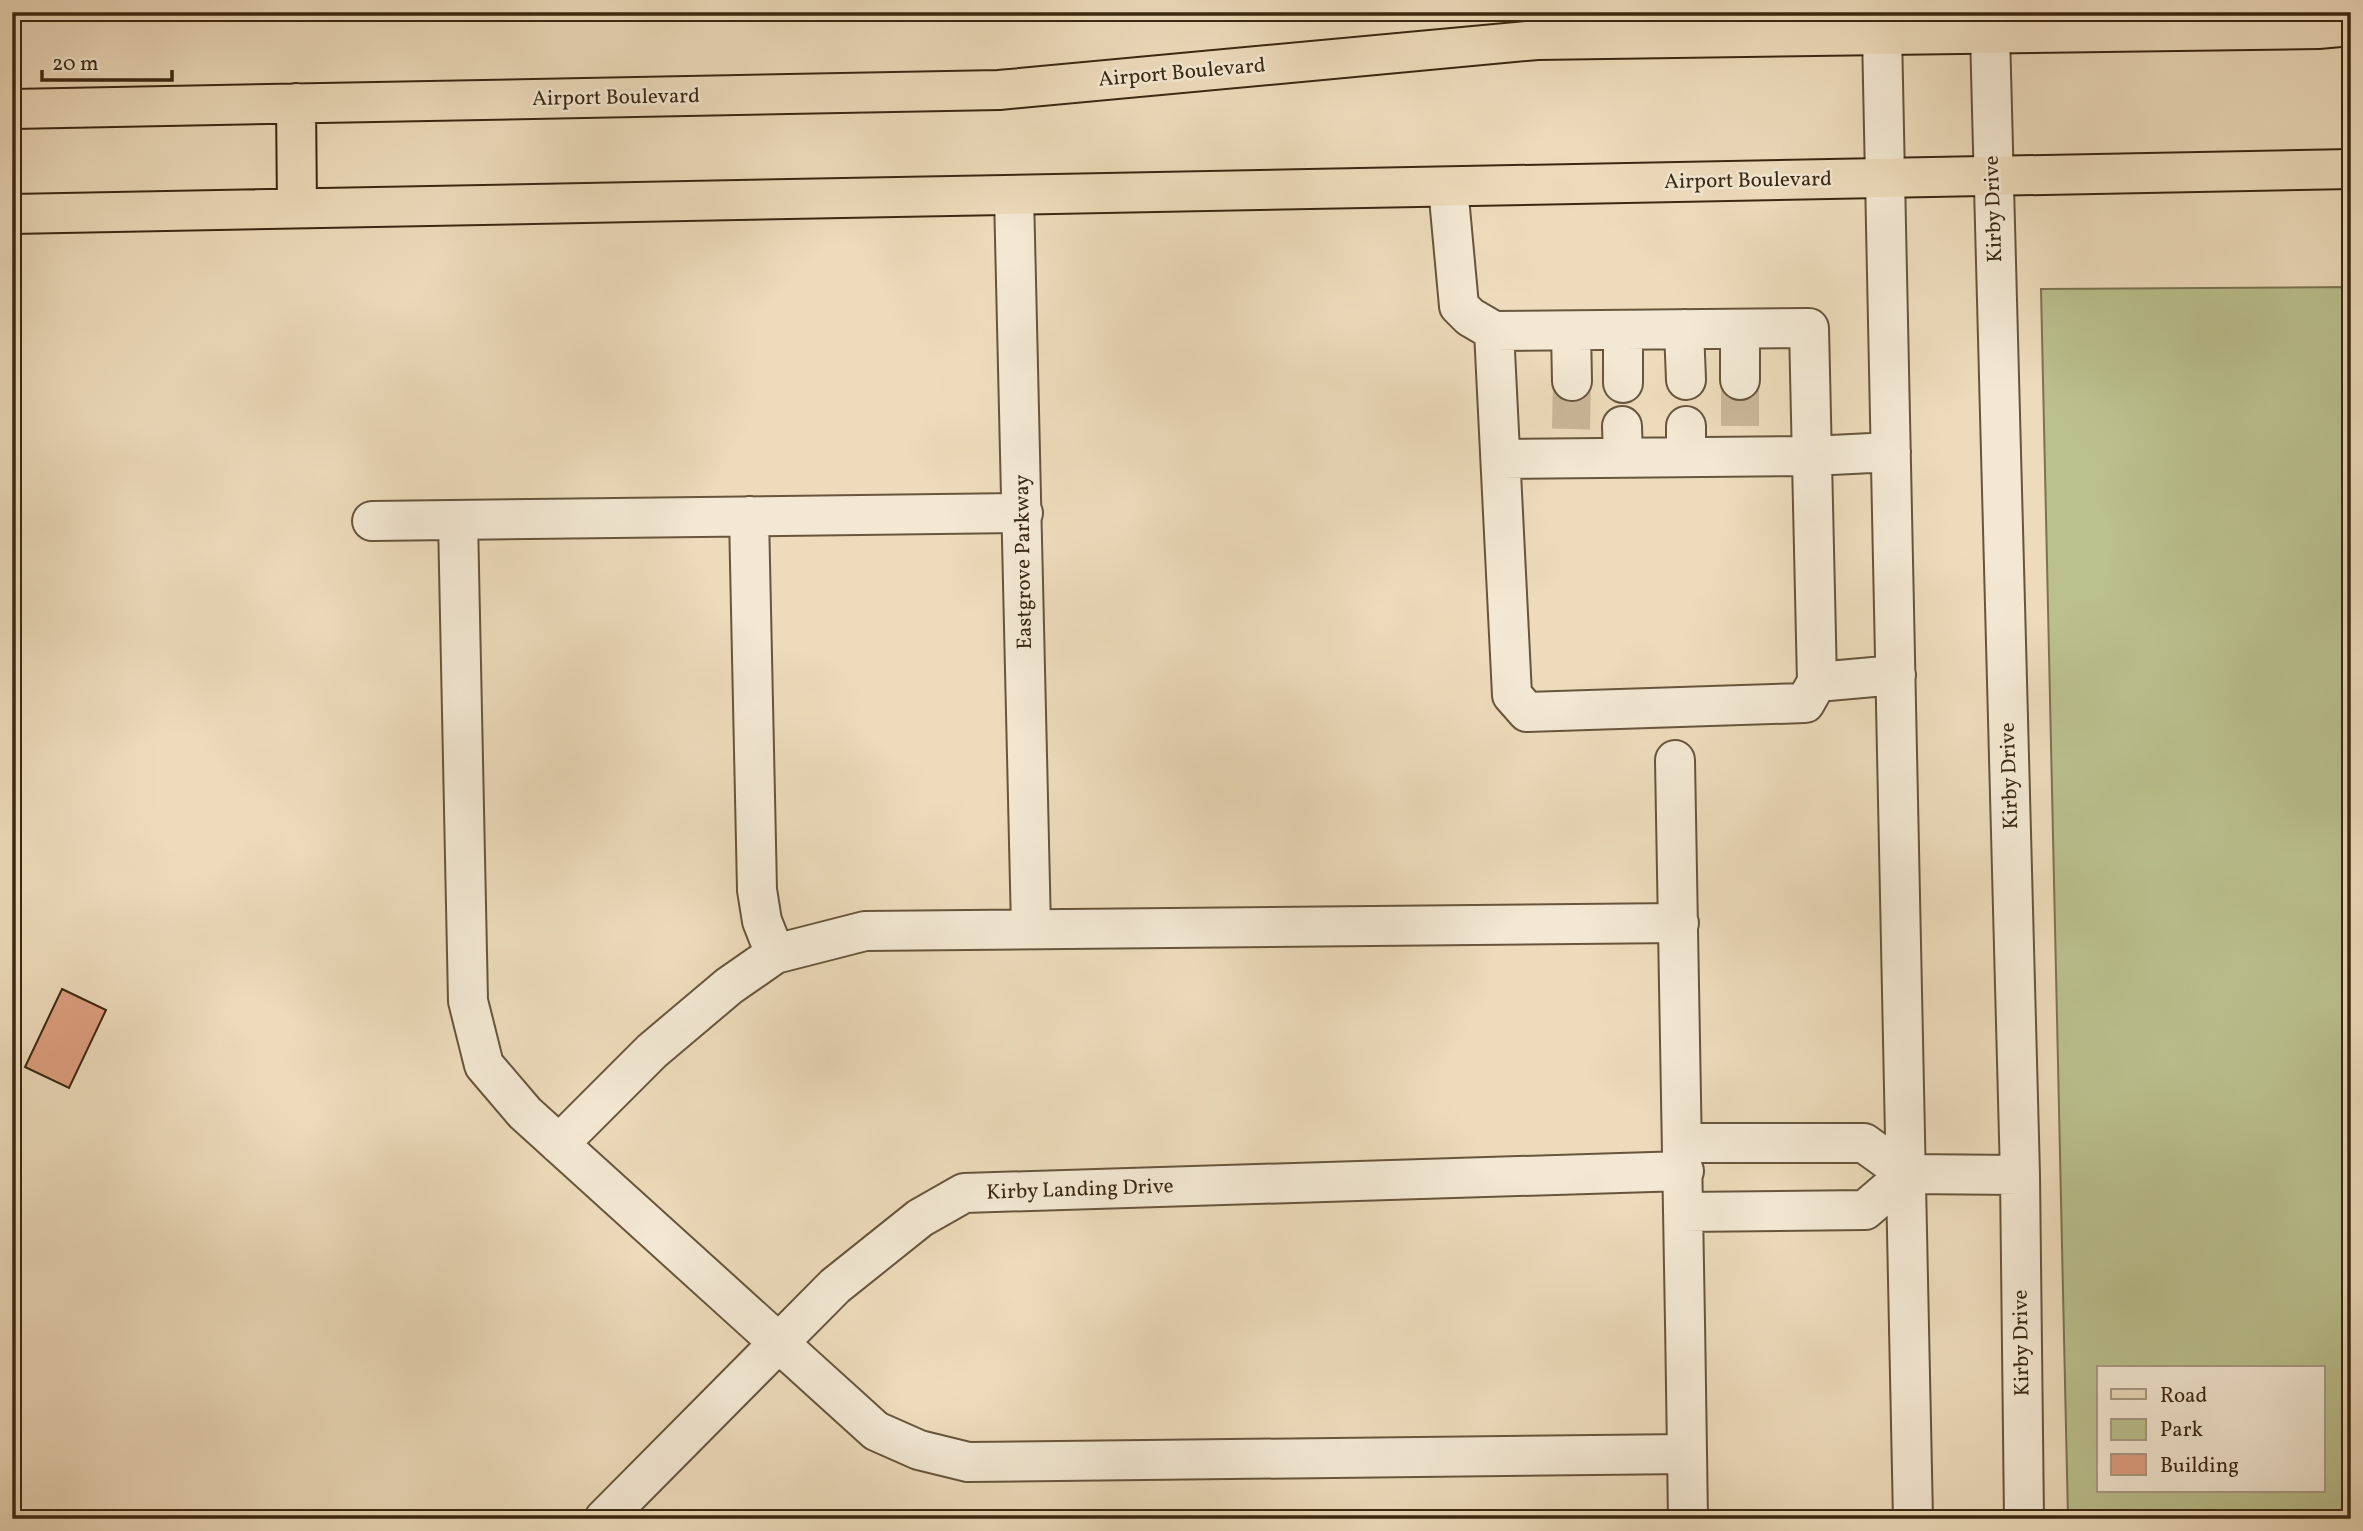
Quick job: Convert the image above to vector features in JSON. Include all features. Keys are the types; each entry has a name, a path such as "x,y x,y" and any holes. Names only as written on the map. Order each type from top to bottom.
{"main road":[{"name":"Airport Boulevard","path":"12,109 999,90 1537,40 1990,34 2071,22 2304,29 2351,26"},
{"path":"296,103 298,208"},
{"name":"Airport Boulevard","path":"12,214 2351,169"}],"street":[{"path":"1882,34 1913,1519"},
{"name":"Kirby Drive","path":"1990,34 2020,1175 2024,1519"},
{"path":"1448,187 1459,306 1470,317 1494,331 1809,328 1818,682 1805,703 1527,712 1512,695 1494,331"},
{"name":"Eastgrove Parkway","path":"1014,195 1031,928"},
{"path":"1684,329 1685,380"},
{"path":"1740,329 1740,380"},
{"path":"1623,330 1623,383"},
{"path":"1570,331 1572,381"},
{"path":"1501,459 1572,444 1622,442 1740,441 1812,456 1891,452"},
{"path":"372,521 1023,513"},
{"path":"749,516 757,890 762,921 775,954"},
{"path":"458,520 468,1001 484,1065 525,1113 876,1431 919,1450 968,1462 1687,1454"},
{"path":"1818,682 1896,675"},
{"path":"1675,760 1684,1157 1688,1519"},
{"path":"559,1144 652,1051 729,986 775,954 865,931 1679,923"},
{"name":"Kirby Landing Drive","path":"604,1519 835,1286 919,1218 964,1193 1684,1157 1864,1143 1907,1174"},
{"path":"1683,1212 1865,1210 1907,1174 2020,1175"}],"green space":[{"path":"2351,287 2351,1519 2068,1519 2041,289"}],"building":[{"path":"62,989 106,1010 69,1088 25,1067"}],"tunnel":[{"path":"1740,380 1740,426"},
{"path":"1571,429 1572,381"}]}
